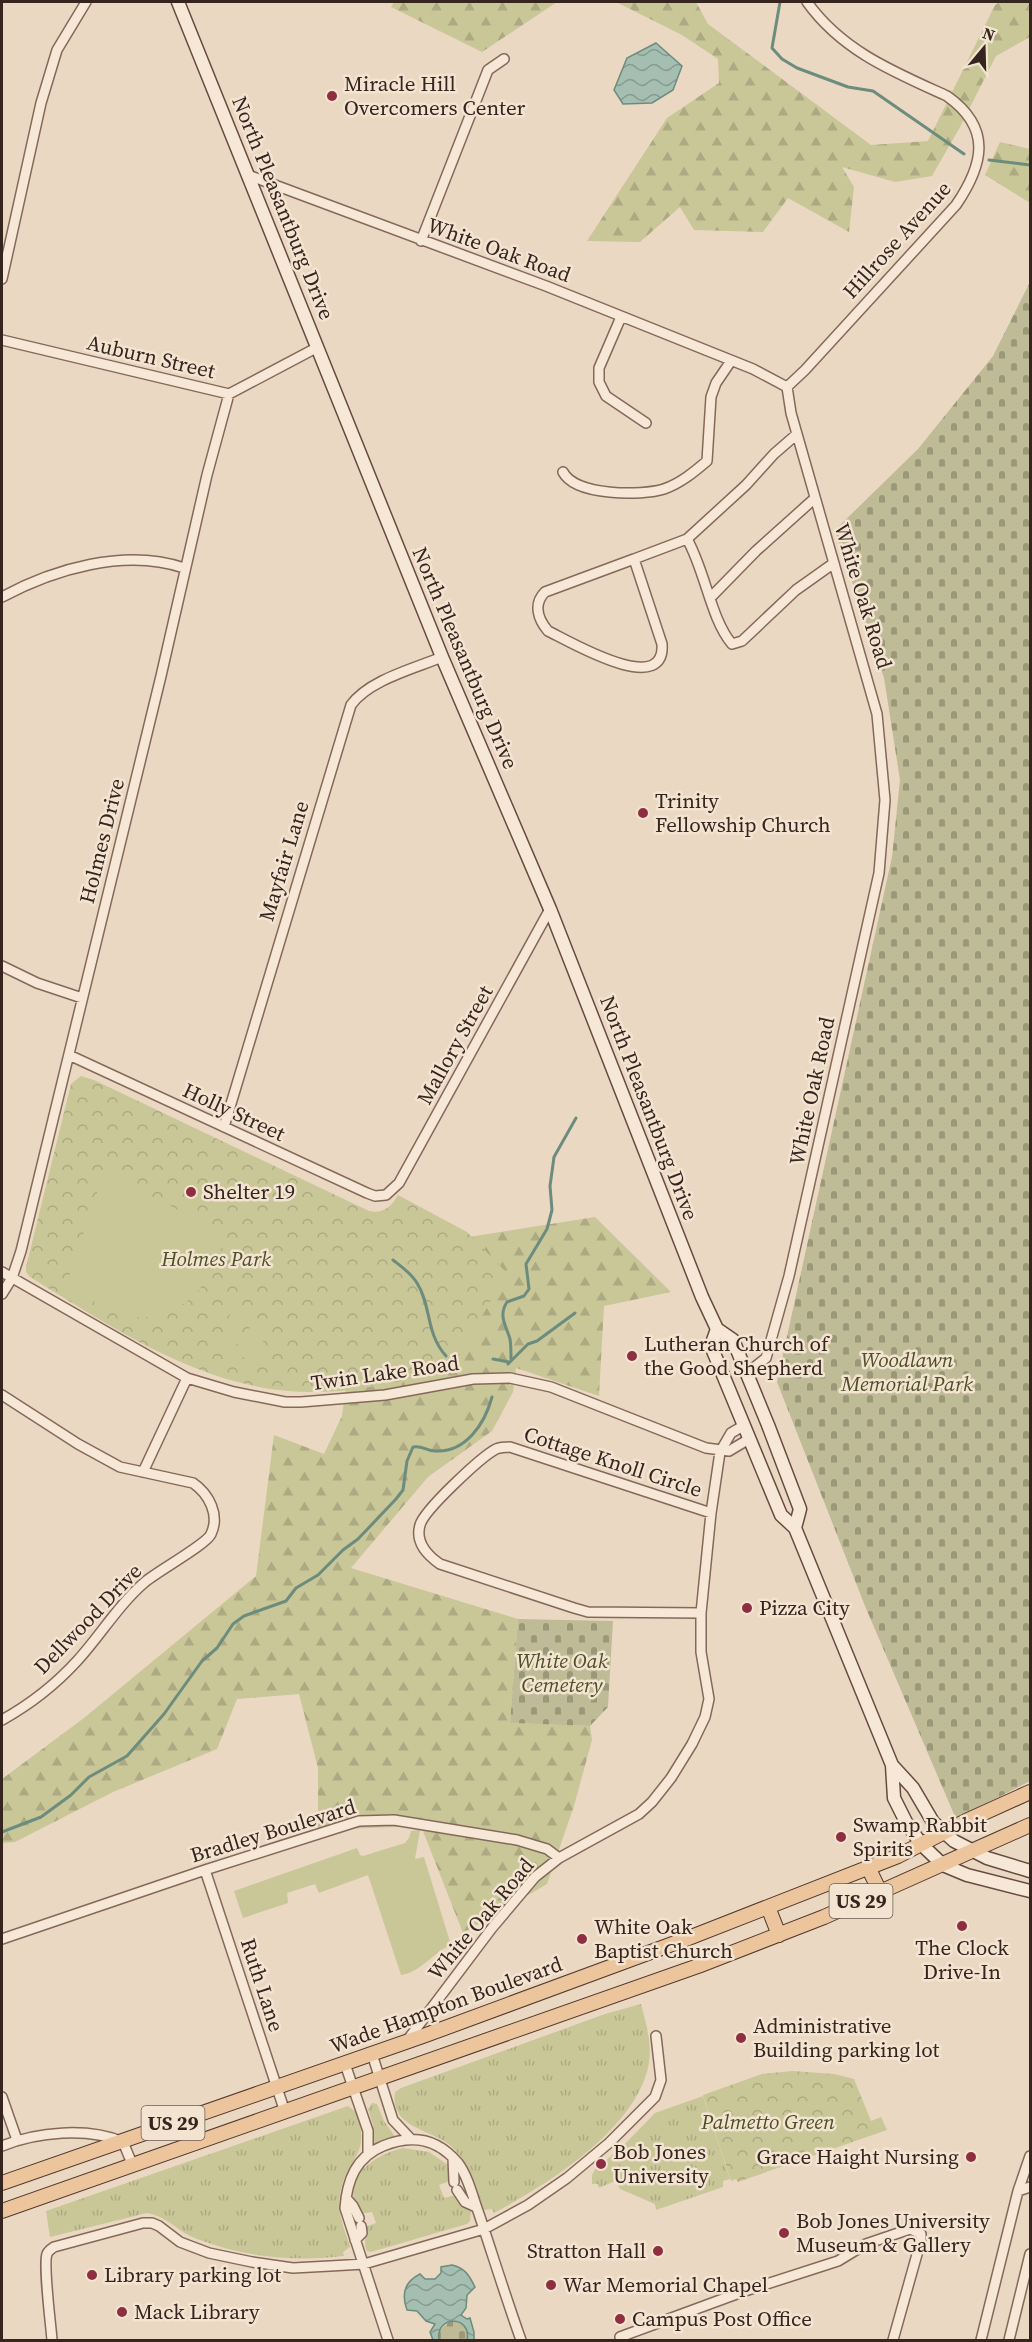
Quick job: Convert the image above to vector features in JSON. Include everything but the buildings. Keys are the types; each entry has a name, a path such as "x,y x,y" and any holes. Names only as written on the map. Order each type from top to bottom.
{"main road":[{"name":"North Pleasantburg Drive","path":"178,2 442,657 550,909 702,1297 717,1329 733,1340 800,1509 795,1528"},
{"name":"North Pleasantburg Drive","path":"717,1329 711,1346 781,1515 795,1528 892,1765 894,1798 906,1822 921,1844 943,1865 967,1875 1030,1891"},
{"name":"North Pleasantburg Drive","path":"892,1765 913,1788 933,1822 943,1833 972,1852 1030,1871"},
{"name":"Wade Hampton Boulevard","path":"2,2183 473,2018 768,1907 898,1856 1030,1792"},
{"name":"US 29","path":"2,2211 698,1966 779,1935 1030,1825"},
{"path":"868,1867 880,1892"},
{"path":"768,1907 779,1935"},
{"path":"473,2018 483,2041"}],"street":[{"path":"2,279 41,103 57,50 86,2"},
{"name":"Hillrose Avenue","path":"787,387 956,205 972,179 979,154 975,127 957,104 947,96 874,63 856,51 826,25 807,2"},
{"path":"421,241 488,70 504,59"},
{"name":"White Oak Road","path":"248,175 546,286 753,369 787,387 791,413 877,714 885,800 879,873 789,1276 766,1358 746,1374"},
{"path":"621,317 599,368 599,382 606,396 646,423"},
{"name":"Auburn Street","path":"2,340 229,394 318,347"},
{"path":"563,472 569,481 579,485 629,493 664,489 687,478 707,461 711,397 716,383 731,360"},
{"name":"Holmes Drive","path":"2,1294 12,1278 21,1251 161,676 184,568 229,394"},
{"path":"634,559 662,644 661,653 653,663 635,668 619,665 548,631 541,623 538,610 539,601 545,592 687,539 746,486 774,454 797,434"},
{"path":"711,597 756,551 815,498"},
{"path":"687,539 696,555 723,632 732,644 736,645 796,590 834,563"},
{"path":"2,597 55,572 85,565 130,561 174,564 184,568"},
{"name":"Mayfair Lane","path":"224,1127 351,705 358,695 370,687 442,657"},
{"name":"Mallory Street","path":"386,1195 399,1183 550,909"},
{"path":"2,966 37,983 82,998"},
{"name":"Holly Street","path":"69,1055 367,1193 375,1196 386,1195"},
{"name":"Twin Lake Road","path":"2,1272 187,1378 234,1392 293,1402 360,1398 481,1378 510,1378 551,1387 720,1452"},
{"path":"144,1472 187,1378"},
{"name":"Dellwood Drive","path":"2,1395 120,1467 193,1483 209,1498 215,1515 210,1538 154,1574 135,1590 76,1662 43,1692 17,1712 2,1720"},
{"name":"White Oak Road","path":"406,2042 516,1898 535,1877 559,1858 639,1815 672,1778 692,1744 705,1717 709,1700 701,1652 701,1613 720,1452 731,1433 743,1426"},
{"path":"720,1452 729,1451 749,1439"},
{"name":"Cottage Knoll Circle","path":"701,1613 588,1611 574,1608 440,1564 423,1548 419,1528 425,1514 480,1460 503,1447 510,1447 711,1513"},
{"name":"Bradley Boulevard","path":"2,1940 205,1870 359,1821 394,1820 517,1840 547,1849 559,1858"},
{"name":"Ruth Lane","path":"205,1870 285,2112"},
{"path":"52,2340 46,2256 54,2247 143,2223 159,2226 180,2242 209,2253 293,2268 364,2264 484,2229 528,2205 567,2178 609,2144 655,2097 661,2080 656,2036"},
{"path":"372,2054 393,2120 410,2138"},
{"path":"345,2064 368,2131 368,2153"},
{"path":"2,2097 17,2140"},
{"path":"2,2146 33,2136 89,2134 123,2142 133,2166"},
{"path":"388,2340 345,2208 346,2190 354,2169 368,2153 385,2145 410,2138 429,2142 445,2151 459,2165 484,2229 521,2340"},
{"path":"981,2340 1018,2190 1030,2156"},
{"path":"453,2158 456,2186 465,2202 476,2207"},
{"path":"1018,2190 1030,2187"},
{"path":"346,2198 353,2206 362,2232 354,2240"},
{"path":"620,2337 742,2292 838,2261 866,2244 904,2229 916,2230 921,2234 921,2240 893,2340"},
{"path":"1009,2340 1030,2254"}],"green space":[{"path":"394,2 557,2 482,52 391,7"},
{"path":"616,2 696,2 708,24 871,145 928,141 995,5 1000,2 1030,2 1030,37 996,56 932,176 895,182 842,167 854,187 849,232 788,198 763,232 694,230 680,207 640,242 587,241 667,118 719,83 718,59 682,35"},
{"path":"1000,142 1030,149 1030,203 985,175"},
{"name":"Woodlawn Memorial Park","path":"1030,282 1030,1781 956,1819 865,1606 777,1382 892,857 900,780 884,678 835,530 918,449 993,356"},
{"name":"Holmes Park","path":"81,1076 94,1080 369,1211 386,1209 398,1195 467,1232 507,1273 451,1370 386,1384 320,1392 280,1390 241,1383 167,1356 97,1318 30,1277 26,1272 26,1267 71,1084"},
{"path":"104,1172 225,1234 213,1270 203,1285 190,1299 175,1309 159,1316 140,1317 120,1314 99,1305 66,1285"},
{"path":"595,1217 671,1292 604,1306 599,1396 516,1368 513,1392 492,1431 428,1477 351,1568 518,1619 510,1723 590,1726 592,1740 574,1806 547,1884 463,1933 421,1826 318,1830 318,1768 299,1694 237,1699 217,1749 113,1792 15,1842 2,1843 2,1779 84,1718 256,1576 274,1435 324,1454 342,1416 349,1365 462,1238"},
{"path":"231,1312 247,1318 233,1353 217,1347"},
{"path":"253,1320 269,1327 255,1362 238,1355"},
{"name":"White Oak Cemetery","path":"518,1619 613,1621 608,1707 590,1726 510,1723"},
{"path":"420,1830 415,1859 424,1857 451,1945 415,1970 401,1975 368,1875 319,1893 315,1884 287,1893 288,1903 243,1918 234,1891 357,1848 363,1856 405,1843 411,1831"},
{"path":"641,2004 647,2026 650,2056 641,2087 627,2110 609,2132 564,2170 494,2213 492,2209 484,2210 467,2168 458,2153 444,2141 414,2127 399,2114 395,2104 395,2092 401,2088 605,2014"},
{"name":"Palmetto Green","path":"792,2071 834,2074 854,2079 871,2121 881,2117 887,2130 738,2182 736,2179 731,2181 703,2095 762,2074"},
{"path":"703,2096 730,2179 723,2181 723,2187 656,2210 655,2204 620,2189 615,2181 599,2188 598,2184 592,2184 595,2169 621,2148 655,2113"},
{"path":"372,2103 377,2104 384,2121 396,2138 374,2146 373,2125 368,2109"},
{"path":"348,2106 356,2112 361,2139 340,2196 341,2216 350,2247 343,2252 344,2256 288,2258 251,2254 197,2239 161,2217 147,2213 50,2237 46,2211"},
{"path":"403,2148 429,2152 448,2165 450,2181 439,2185 444,2198 456,2195 471,2211 470,2221 467,2224 371,2252 367,2251 365,2227 376,2223 372,2212 360,2214 353,2195 354,2183 371,2162 387,2153"},
{"path":"450,2321 464,2324 468,2333 467,2340 439,2340 439,2331"}],"water":[{"path":"656,43 682,66 673,90 652,103 623,104 614,90 627,58"},
{"path":"452,2265 466,2273 475,2287 467,2295 466,2308 461,2315 467,2319 470,2318 474,2340 467,2340 464,2326 453,2321 442,2326 439,2340 433,2340 430,2332 435,2324 426,2321 417,2311 407,2310 405,2304 405,2289 410,2281 420,2274 425,2279 435,2279 441,2273 441,2267"}],"waterway":[{"path":"780,2 772,48 782,59 797,68 848,87 873,91 964,154"},
{"path":"989,160 1030,165"},
{"path":"511,1359 504,1307 507,1302 524,1296 529,1289 526,1264 547,1229 552,1210 550,1186 554,1157 576,1118"},
{"path":"393,1260 409,1273 422,1292 435,1338 446,1356"},
{"path":"508,1364 528,1344 537,1341 575,1313"},
{"path":"493,1359 509,1362"},
{"path":"2,1832 41,1817 71,1795 89,1777 127,1756 164,1714 202,1661 217,1648 233,1624 244,1616 286,1601 296,1588 318,1575 343,1550 358,1539 403,1490 407,1461 413,1447 432,1451 446,1450 465,1442 479,1426 492,1397"}],"place":[{"name":"Miracle Hill Overcomers Center","path":"332,96"},
{"name":"Trinity Fellowship Church","path":"643,813"},
{"name":"Shelter 19","path":"191,1192"},
{"name":"Lutheran Church of the Good Shepherd","path":"632,1356"},
{"name":"Pizza City","path":"747,1608"},
{"name":"Swamp Rabbit Spirits","path":"841,1837"},
{"name":"The Clock Drive-In","path":"962,1926"},
{"name":"White Oak Baptist Church","path":"582,1939"},
{"name":"Administrative Building parking lot","path":"741,2038"},
{"name":"Grace Haight Nursing","path":"971,2157"},
{"name":"Bob Jones University","path":"601,2164"},
{"name":"Bob Jones University Museum & Gallery","path":"784,2233"},
{"name":"Stratton Hall","path":"658,2251"},
{"name":"Library parking lot","path":"92,2275"},
{"name":"War Memorial Chapel","path":"551,2285"},
{"name":"Mack Library","path":"122,2312"},
{"name":"Campus Post Office","path":"620,2319"}]}
